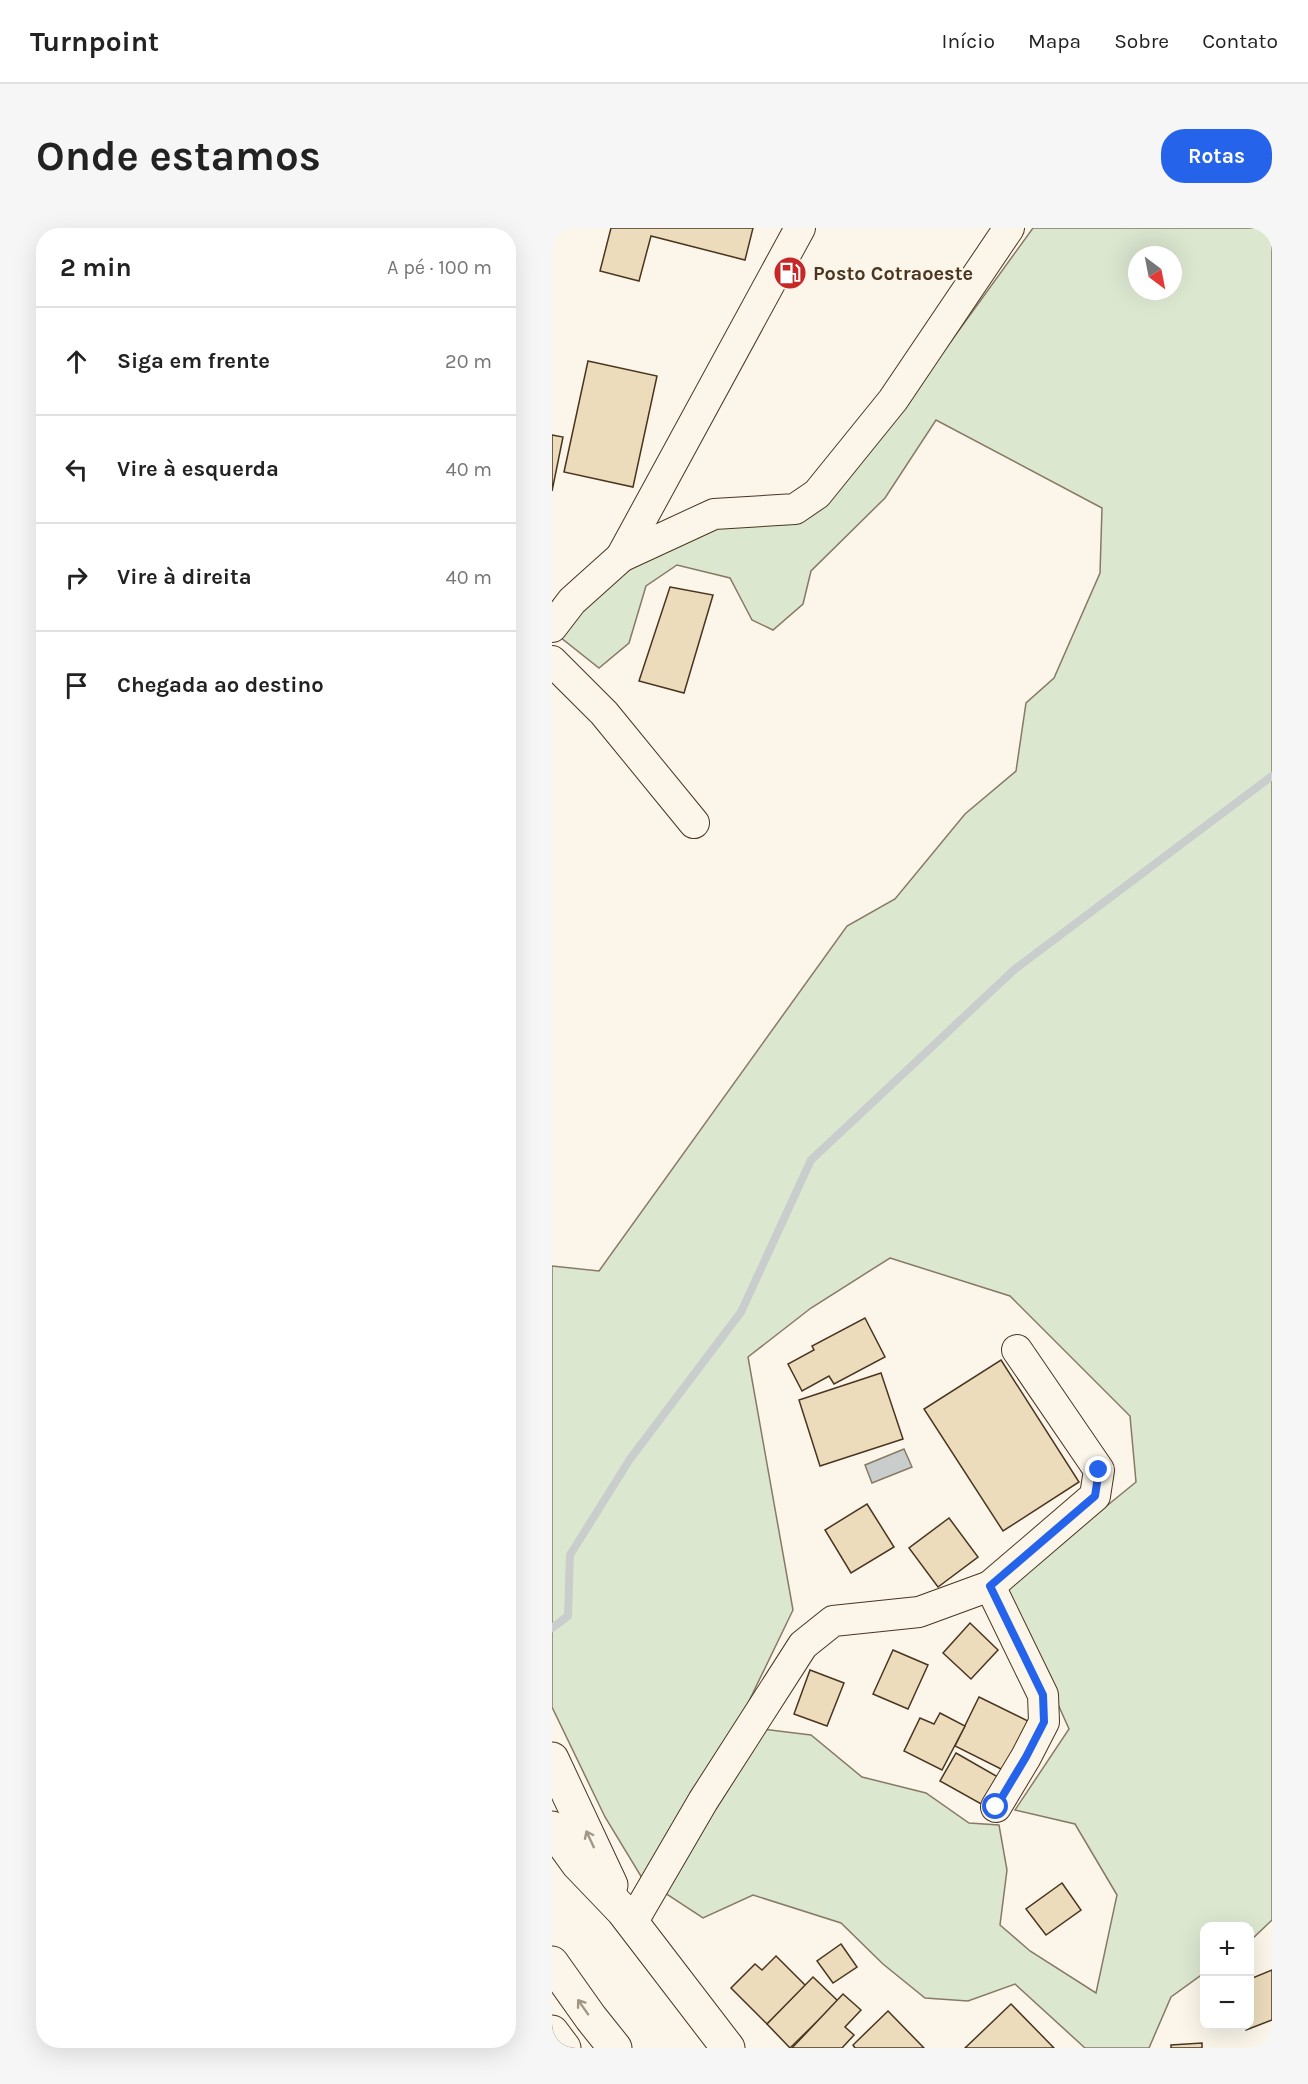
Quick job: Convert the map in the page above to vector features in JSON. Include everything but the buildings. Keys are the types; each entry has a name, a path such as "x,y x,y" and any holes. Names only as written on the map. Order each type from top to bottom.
{"main road":[{"path":"552,1759 628,1917"},
{"path":"552,1828 578,1864 628,1917 728,2048"},
{"path":"552,1963 615,2048"},
{"path":"552,2032 564,2048"}],"street":[{"path":"621,557 800,228"},
{"path":"552,627 572,601 621,557 714,514 795,509 817,494 893,400 1008,228"},
{"path":"552,661 604,713 694,823"},
{"path":"628,1917 803,1645 833,1621 919,1612 990,1586 1095,1496 1099,1470 1017,1350"},
{"path":"990,1586 1043,1695 1044,1722 996,1807"}],"green space":[{"path":"1033,228 1272,228 1272,1920 1254,1937 1254,1922 1200,1922 1200,1976 1171,1997 1149,2048 1085,2048 1015,1984 968,2001 925,1998 883,1964 841,1923 753,1895 703,1918 642,1878 605,1817 552,1707 552,1266 599,1271 847,926 895,899 965,814 1016,771 1026,703 1054,678 1100,573 1102,508 936,420 885,498 811,571 803,604 773,630 752,620 730,578 677,565 646,586 629,643 599,668 560,637 577,609 628,567 711,523 805,513 907,402","holes":["890,1258 1010,1296 1130,1416 1136,1482 1006,1588 1069,1729 1015,1810 1075,1824 1117,1895 1096,1993 1030,1951 1000,1925 1007,1870 999,1825 969,1823 926,1793 862,1777 811,1735 737,1726 793,1610 748,1357 811,1308"]}],"shaded area":[{"path":"904,1449 912,1467 872,1483 865,1465"}],"waterway":[{"path":"552,1628 568,1616 570,1555 630,1459 741,1312 811,1160 1015,969 1272,776"}],"place":[{"name":"Posto Cotraoeste","path":"790,273"}],"route":[{"path":"996,1807 1044,1722 1043,1695 990,1586 1095,1496 1099,1470"}]}
